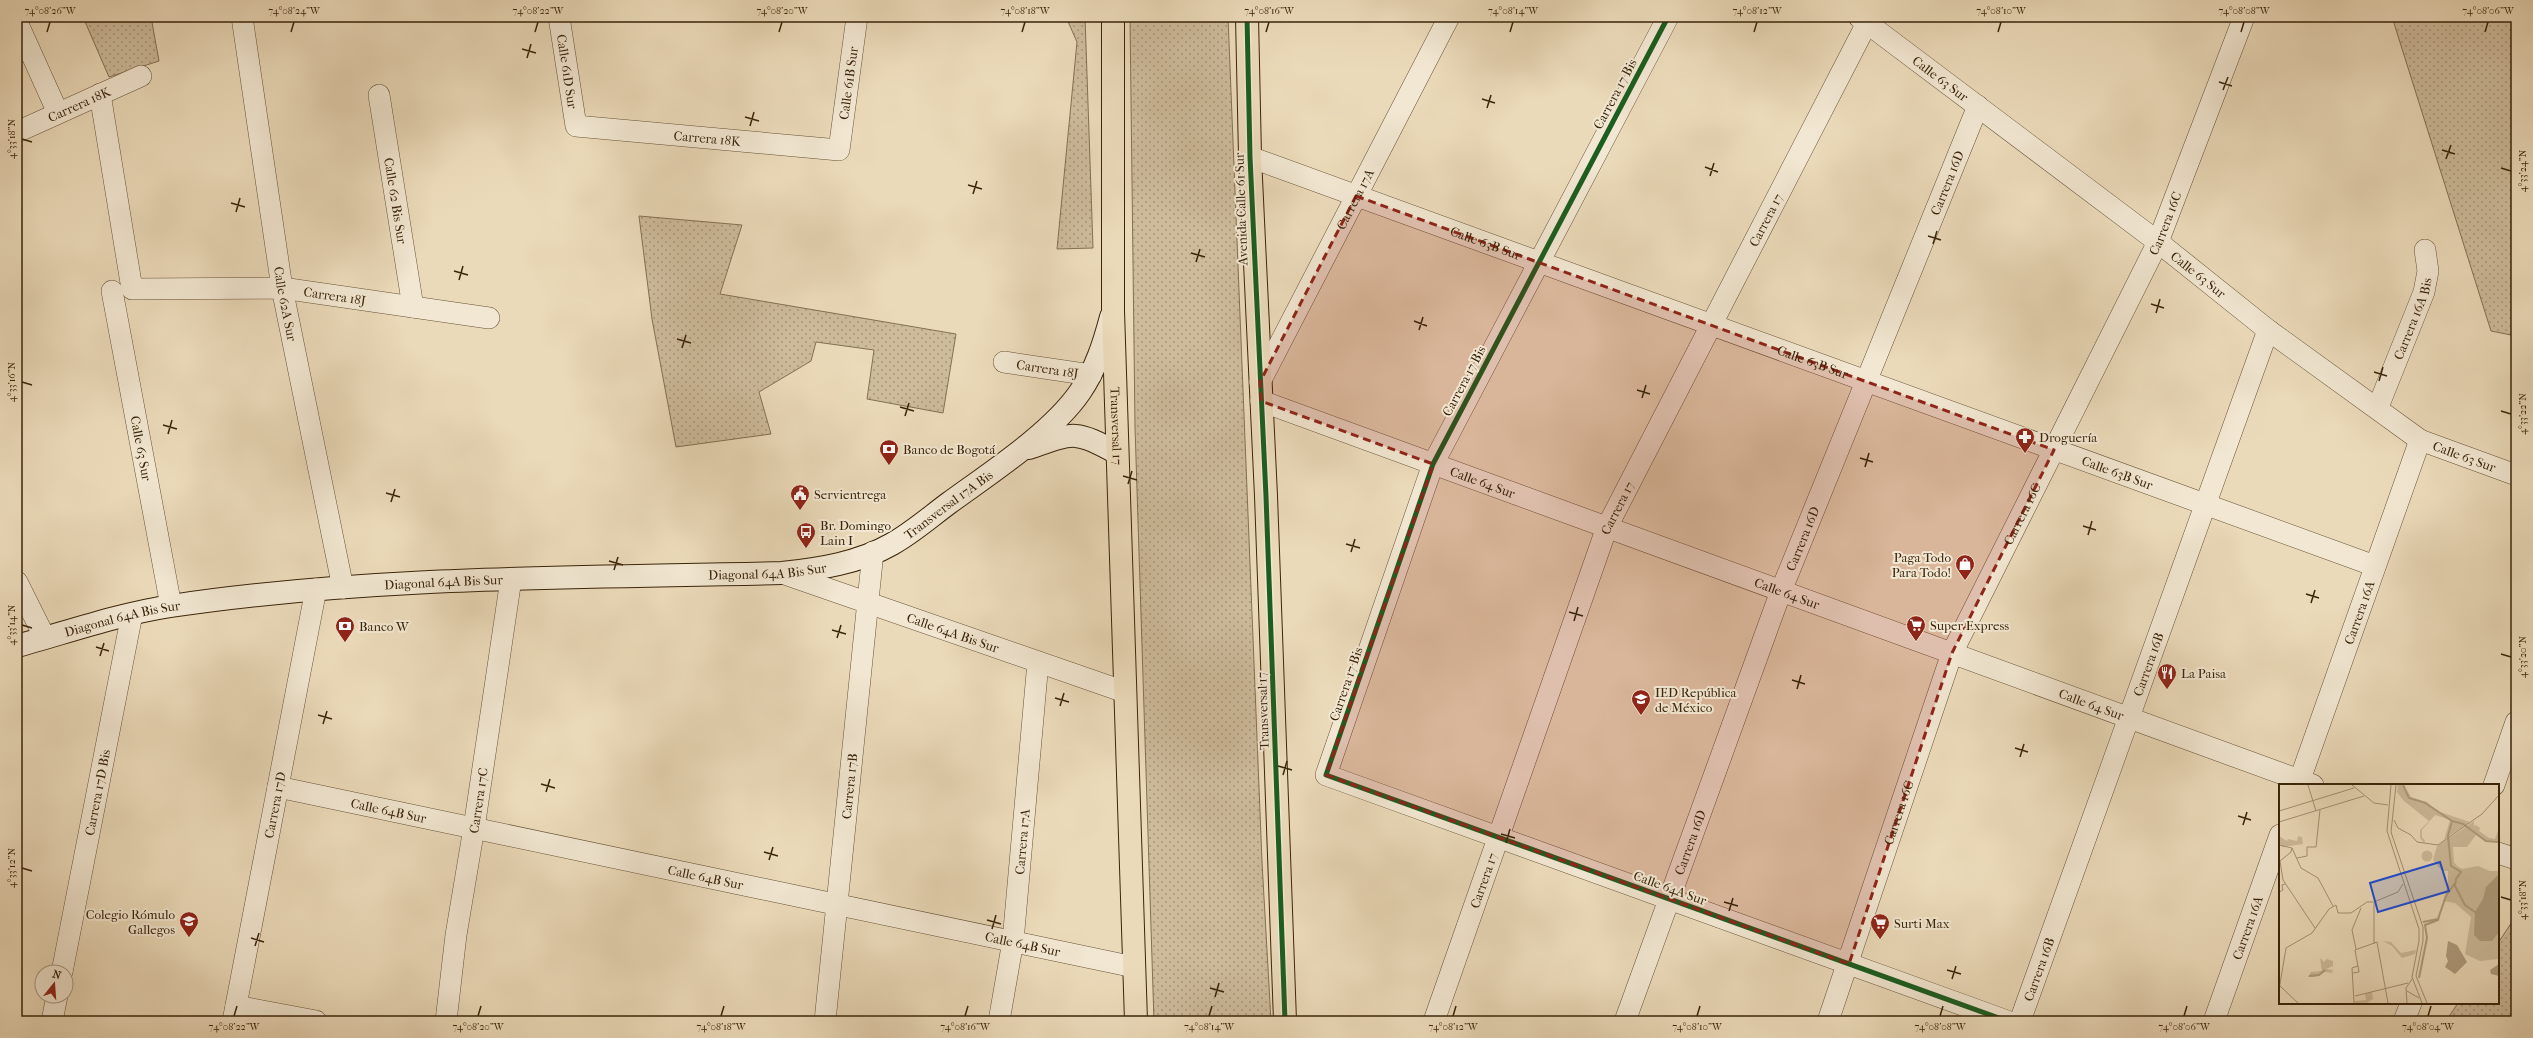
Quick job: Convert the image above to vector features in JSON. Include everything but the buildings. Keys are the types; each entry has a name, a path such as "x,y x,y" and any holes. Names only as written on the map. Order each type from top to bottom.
{"highway":[{"path":"1113,17 1113,310"},
{"name":"Avenida Calle 61 Sur","path":"1250,23 1250,157 1260,391"},
{"name":"Transversal 17","path":"1113,310 1136,1021"},
{"name":"Transversal 17","path":"1260,391 1285,1021"}],"street":[{"name":"Calle 62A Sur","path":"242,17 282,288 344,588"},
{"name":"Calle 61D Sur","path":"559,17 576,126"},
{"name":"Calle 61B Sur","path":"839,150 857,17"},
{"name":"Carrera 17A","path":"1260,391 1356,196 1449,17"},
{"name":"Carrera 17 Bis","path":"1326,775 1433,464 1668,17"},
{"name":"Carrera 16C","path":"1828,1021 1849,964 1952,653 2158,242 2244,17"},
{"name":"Calle 63 Sur","path":"1863,20 2158,242 2268,330 2378,407 2420,440 2516,475"},
{"name":"Carrera 17","path":"1434,1021 1607,527 1712,325 1863,20"},
{"path":"17,22 58,113"},
{"name":"Carrera 18K","path":"17,132 141,76"},
{"name":"Carrera 18J","path":"100,94 132,289 282,288 489,318"},
{"name":"Calle 62 Bis Sur","path":"379,95 413,307"},
{"name":"Carrera 16D","path":"1625,1021 1781,591 1978,106"},
{"name":"Carrera 18K","path":"576,126 839,150"},
{"name":"Calle 63B Sur","path":"1250,157 2375,566"},
{"name":"Carrera 16A Bis","path":"2378,407 2424,292 2428,271 2426,250"},
{"name":"Calle 63 Sur","path":"112,291 171,606"},
{"name":"Transversal 17A Bis","path":"873,552 892,545 1020,451 1064,411 1080,393 1090,375 1104,344 1113,310"},
{"name":"Carrera 16B","path":"2020,1021 2268,330"},
{"name":"Carrera 18J","path":"1004,362 1090,375"},
{"name":"Calle 64 Sur","path":"1260,391 1433,464 1952,653 2303,783"},
{"name":"Transversal 17A Bis","path":"1020,451 1062,436 1077,434 1117,453"},
{"name":"Carrera 16A","path":"2303,783 2375,566 2420,440"},
{"name":"Diagonal 64A Bis Sur","path":"17,646 132,614 171,606 316,589 511,579 782,573 836,565 873,552"},
{"name":"Carrera 17B","path":"825,1021 869,603 873,552"},
{"name":"Calle 64A Bis Sur","path":"782,573 1125,692"},
{"name":"Carrera 17C","path":"446,1021 456,935 474,828 511,579"},
{"path":"17,582 45,638"},
{"name":"Carrera 17D","path":"235,1013 316,589"},
{"name":"Carrera 17D Bis","path":"64,964 132,614"},
{"name":"Carrera 17A","path":"999,1021 1014,941 1038,662"},
{"path":"2494,784 2516,722"},
{"name":"Calle 64A Sur","path":"1326,775 2007,1021"},
{"name":"Calle 64B Sur","path":"278,787 1134,967"},
{"name":"Carrera 16A","path":"2214,1021 2279,838"},
{"path":"2499,853 2516,859"},
{"path":"52,1021 55,1004"},
{"path":"2404,1021 2411,1004"},
{"path":"235,1013 316,1021"}],"highlighted area":[{"path":"1356,196 2054,450 1952,653 1849,964 1326,775 1433,464 1261,401 1260,382"}],"shaded area":[{"path":"83,17 151,17 159,61 109,77"},
{"path":"1066,17 1085,17 1093,248 1057,249 1077,42"},
{"path":"1130,17 1228,17 1262,862 1271,1021 1154,1021 1135,427"},
{"path":"2392,17 2516,17 2516,336 2491,331"},
{"path":"639,216 742,225 720,294 956,334 943,413 867,399 874,350 816,342 811,361 759,392 771,434 676,447 652,319"},
{"path":"2516,916 2516,1021 2446,1021 2457,1004 2499,1004 2499,942"}],"cycle path":[{"path":"1247,17 1250,157 1266,496 1285,1021"},
{"path":"1668,17 1433,464 1326,775 2007,1021"}],"place":[{"name":"Droguería","path":"2025,454"},
{"name":"Banco de Bogotá","path":"889,466"},
{"name":"Servientrega","path":"800,511"},
{"name":"Br. Domingo Lain I","path":"806,549"},
{"name":"Paga Todo Para Todo!","path":"1965,581"},
{"name":"Super Express","path":"1916,642"},
{"name":"Banco W","path":"345,643"},
{"name":"La Paisa","path":"2167,690"},
{"name":"IED República de México","path":"1641,716"},
{"name":"Colegio Rómulo Gallegos","path":"189,938"},
{"name":"Surti Max","path":"1880,940"}]}
